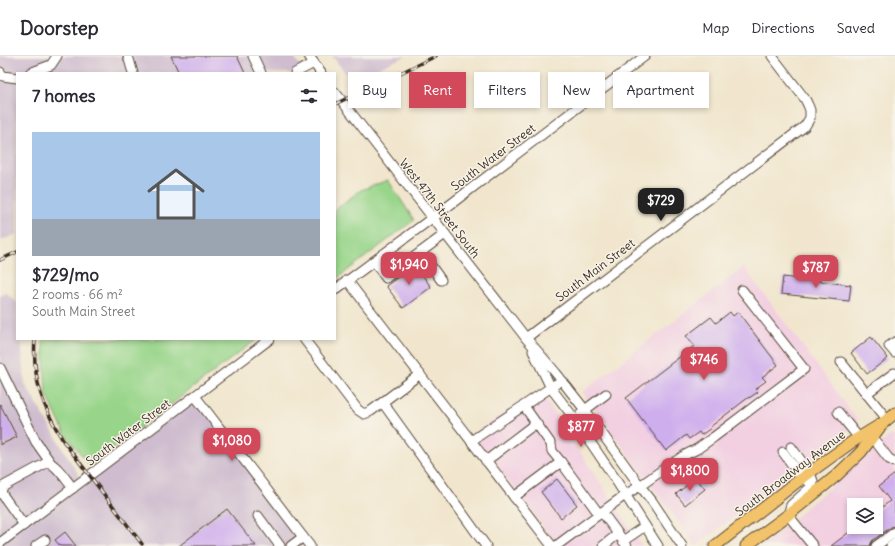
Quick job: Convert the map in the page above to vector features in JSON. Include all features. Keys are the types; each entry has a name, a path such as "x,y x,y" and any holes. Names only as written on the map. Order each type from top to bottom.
{"main road":[{"path":"746,546 788,515 836,476 861,452 872,437 890,419"},
{"name":"South Broadway Avenue","path":"715,546 808,478 859,438 890,419"}],"street":[{"path":"33,72 51,65 57,56"},
{"path":"128,56 133,72"},
{"path":"253,56 261,72"},
{"name":"South Water Street","path":"336,289 451,204 645,56"},
{"name":"South Main Street","path":"526,338 805,126 810,118 810,110 805,99 772,56"},
{"path":"296,72 310,58 320,72"},
{"path":"0,72 3,76 16,78"},
{"name":"West 47th Street South","path":"336,93 526,338"},
{"path":"374,261 386,278 445,234"},
{"path":"421,252 441,280"},
{"path":"347,280 552,546"},
{"path":"556,546 625,495 714,437 804,369 742,290"},
{"path":"526,338 585,410 652,501 682,546"},
{"path":"526,338 551,388 574,418 658,546"},
{"name":"South Water Street","path":"0,545 24,525 269,340"},
{"path":"305,340 358,410 364,414 383,403 420,374"},
{"path":"895,342 889,346 895,353"},
{"path":"841,362 866,394 890,419"},
{"path":"0,368 36,442 50,462 73,488"},
{"path":"866,394 894,373"},
{"path":"471,441 562,381"},
{"path":"574,418 606,394"},
{"path":"195,396 310,546"},
{"path":"383,403 486,546"},
{"path":"524,406 551,444 552,451 623,541"},
{"path":"838,412 859,438"},
{"path":"486,461 536,423"},
{"path":"872,437 889,459 895,462"},
{"path":"787,450 808,478 812,486 791,505 788,515 813,546"},
{"path":"24,525 1,495 1,489 50,462"},
{"path":"514,497 561,462"},
{"path":"808,478 820,482 836,476"},
{"path":"258,516 280,546"},
{"path":"603,546 623,541 645,526"},
{"path":"876,546 895,532"},
{"path":"291,546 303,537"},
{"path":"36,546 45,540"},
{"path":"891,546 895,543"}],"shaded area":[{"path":"0,56 293,56 305,72 16,72 16,234 0,241"},
{"path":"332,56 406,56 369,72 348,72 348,76"},
{"path":"744,267 859,422 696,546 582,392"},
{"path":"5,292 16,302 16,340 21,340 25,384 82,481 195,396 309,546 0,546 0,295"},
{"path":"539,390 642,546 558,546 472,435"},
{"path":"892,434 895,438 895,535 881,546 762,546"}],"green space":[{"path":"388,180 414,220 336,279 336,208 361,190"},
{"path":"43,340 256,340 90,466 65,434 46,393"}],"building":[{"path":"171,56 237,56 245,72 179,72"},
{"path":"415,265 431,287 403,308 386,286"},
{"path":"783,277 851,285 849,301 781,294"},
{"path":"730,312 733,316 738,312 778,365 762,377 766,381 755,389 758,392 749,397 701,435 699,432 689,439 686,435 666,451 626,398 694,346 686,336 711,317 716,323"},
{"path":"871,337 888,358 867,374 851,353"},
{"path":"0,404 17,437 0,445"},
{"path":"895,474 895,526 883,533 883,506 890,501 879,486"},
{"path":"696,478 705,489 685,505 676,494"},
{"path":"557,479 577,505 561,518 541,492"},
{"path":"227,509 256,546 179,546"},
{"path":"65,532 76,546 60,546 55,540"},
{"path":"847,534 882,534 872,541 870,546 831,546"}],"railway":[{"path":"336,104 436,56"},
{"path":"0,260 16,252"},
{"path":"35,340 35,367 37,380 40,393 50,417 64,442 142,544"}]}
